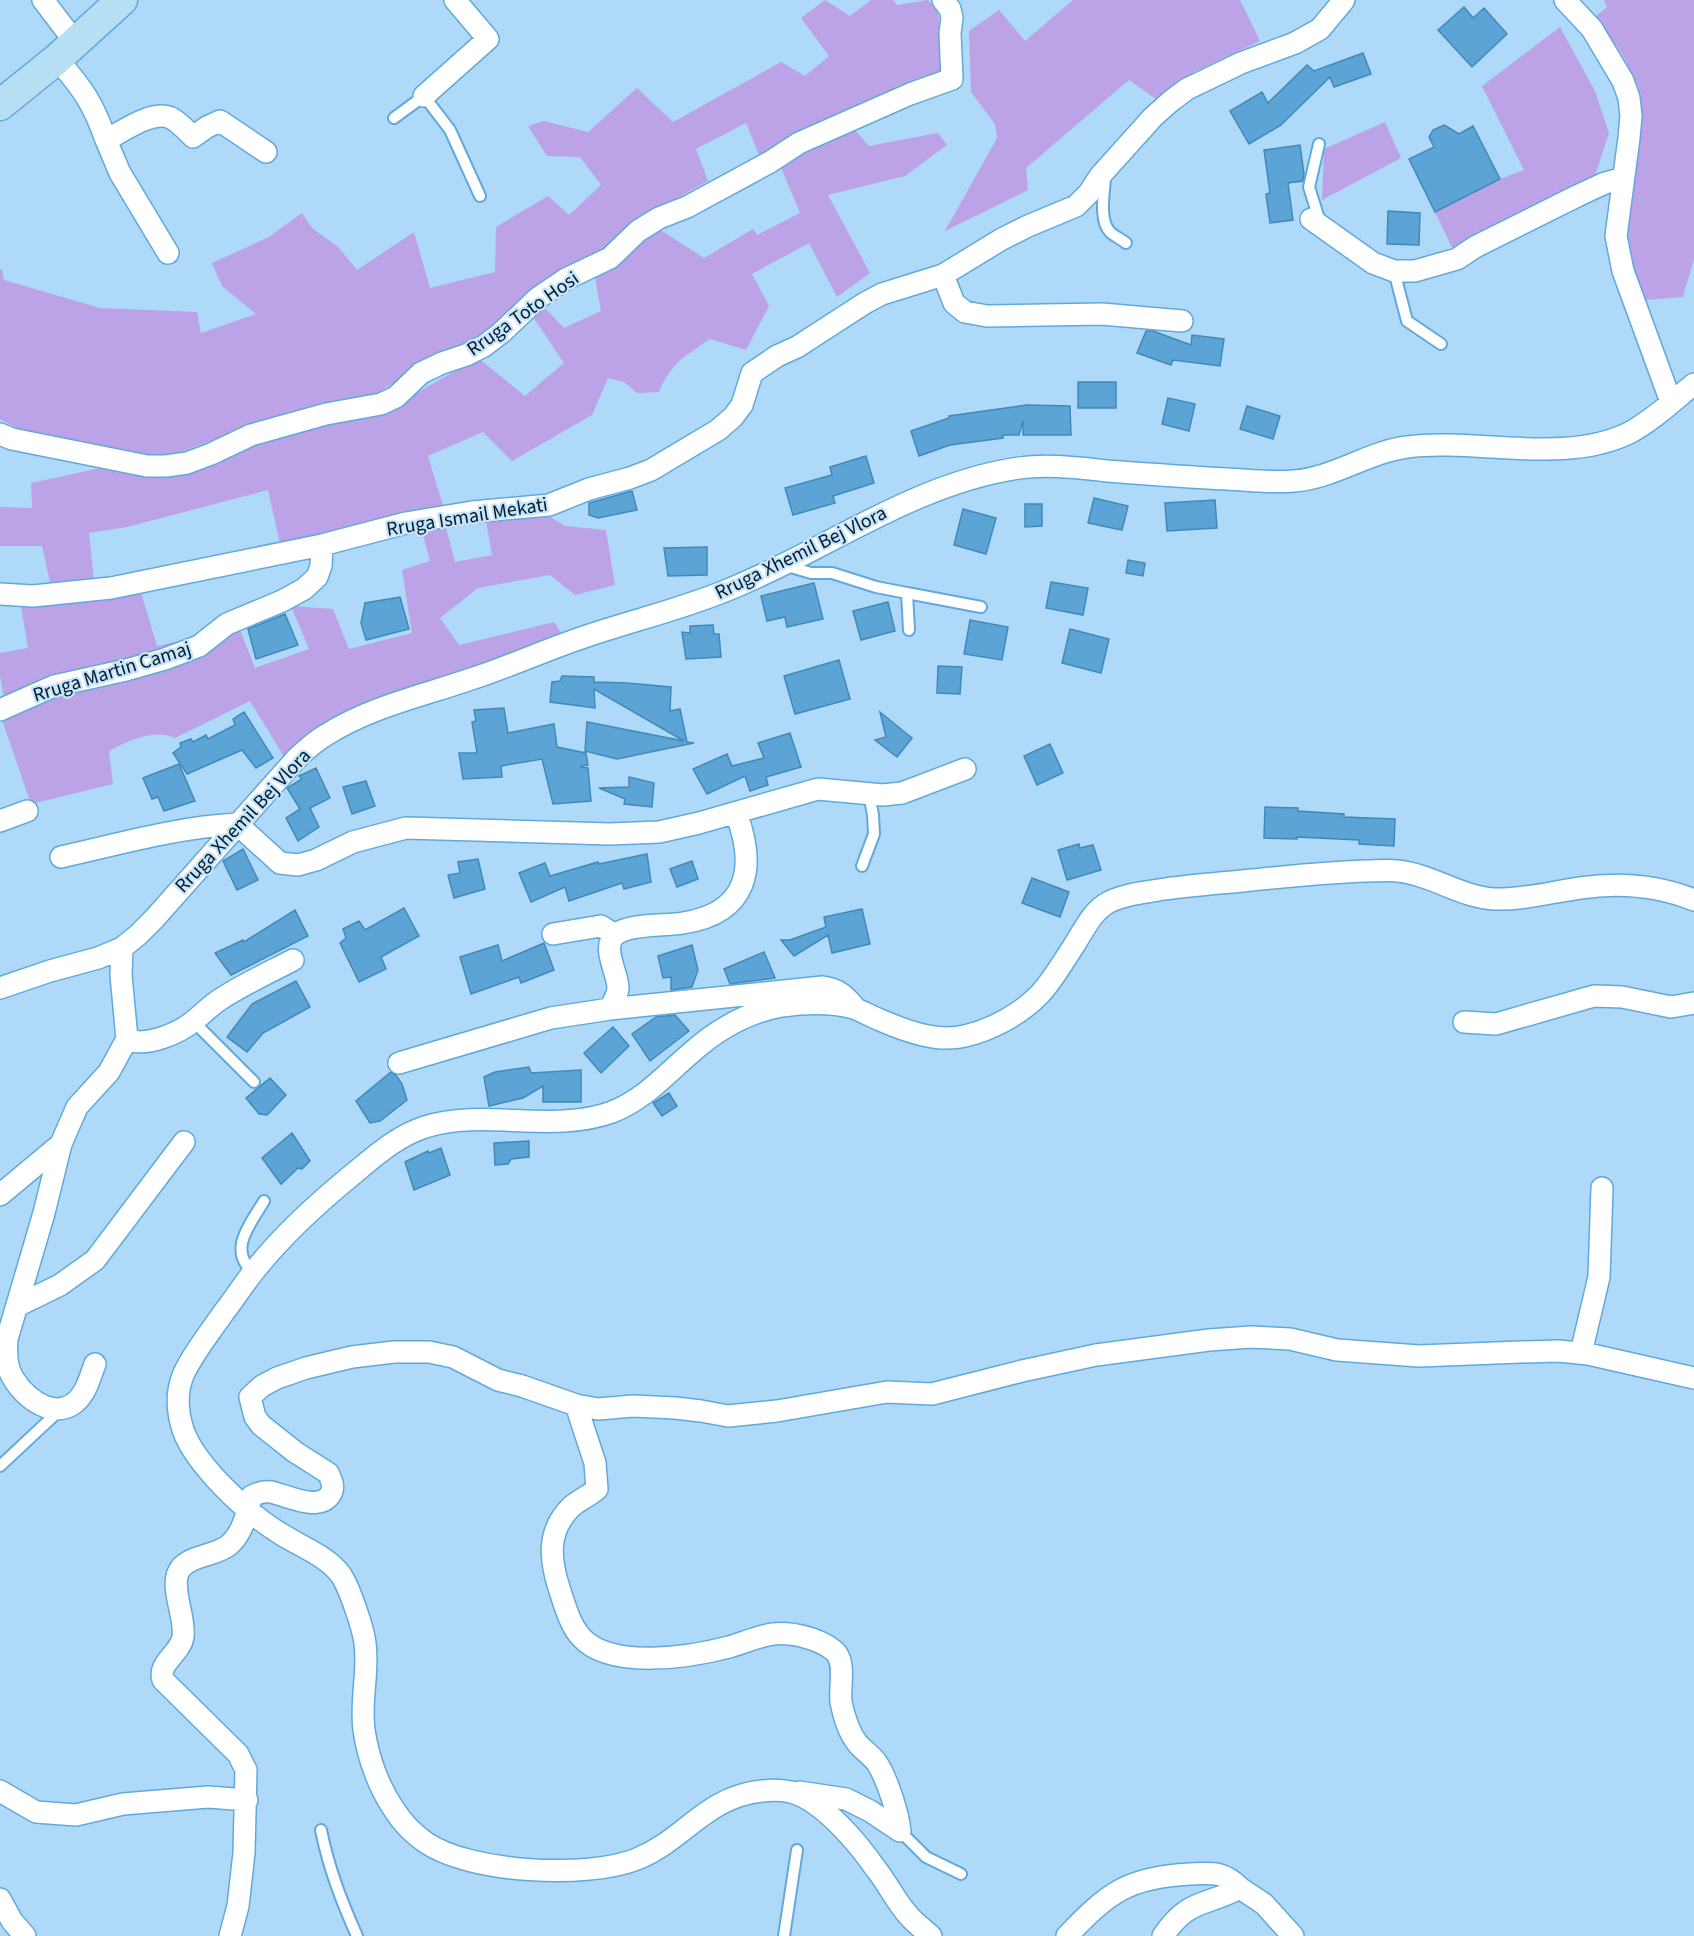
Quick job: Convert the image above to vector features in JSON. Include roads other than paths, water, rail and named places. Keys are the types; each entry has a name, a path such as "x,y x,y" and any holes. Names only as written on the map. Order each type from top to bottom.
{"main road":[{"path":"0,105 66,51 122,0"}],"street":[{"path":"43,0 120,173 168,253"},
{"path":"424,96 488,39 455,0"},
{"name":"Rruga Toto Hosi","path":"4,438 147,466 166,466 187,463 251,435 326,414 381,404 396,397 421,373 442,363 466,356 484,346 538,298 566,279 610,258 638,231 659,218 770,162 799,143 910,94 952,79 950,33 952,18 950,9 943,0"},
{"name":"Rruga Ismail Mekati","path":"0,594 33,596 111,588 416,522 472,512 549,505 589,489 651,470 718,430 733,417 742,405 752,374 777,356 805,342 882,294 943,275 1002,239 1076,206 1153,117 1187,89 1241,63 1304,38 1320,28 1344,0"},
{"path":"1569,2 1592,29 1623,81 1629,98 1631,116 1616,236 1619,254 1671,402"},
{"path":"106,140 150,117 161,115 172,118 193,136 220,122 266,152"},
{"path":"1317,223 1373,263 1394,271 1415,271 1456,259 1576,196 1623,178"},
{"path":"943,275 954,303 965,312 987,316 1102,314 1182,321"},
{"name":"Rruga Xhemil Bej Vlora","path":"0,988 98,958 122,948 138,936 297,758 322,737 350,721 392,704 475,678 591,635 699,601 831,542 868,519 956,483 1019,468 1053,466 1187,477 1294,481 1316,477 1393,449 1413,446 1443,445 1544,450 1601,442 1624,435 1647,422 1694,384"},
{"name":"Rruga Martin Camaj","path":"0,710 54,686 136,668 199,646 227,624 304,590 317,577 321,566 322,544"},
{"path":"61,857 176,832 237,825 280,863 298,865 316,860 353,842 406,828 610,834 659,832 818,789 869,794 902,793 965,769"},
{"path":"0,821 27,811"},
{"path":"609,1009 618,989 610,955 611,942 615,935 624,930 645,926 682,923 705,918 735,898 743,884 747,869 742,830 736,813"},
{"path":"900,1831 870,1810 846,1799 771,1790 733,1797 705,1812 666,1845 628,1863 608,1868 575,1870 503,1867 454,1856 428,1845 408,1827 394,1810 373,1766 364,1730 365,1642 343,1577 330,1564 271,1528 220,1484 184,1435 178,1396 182,1377 253,1272 334,1190 384,1149 408,1133 432,1124 451,1121 481,1119 544,1121 595,1117 618,1110 640,1098 664,1080 694,1050 722,1029 748,1015 776,1007 806,1004 856,1009 915,1033 945,1039 966,1036 1004,1020 1041,992 1100,907 1137,893 1340,872 1395,870 1426,876 1481,898 1502,900 1620,884 1675,892 1694,900"},
{"path":"553,934 601,926 615,935"},
{"path":"95,1364 83,1394 73,1404 61,1408 48,1407 36,1402 19,1388 10,1371 6,1355 8,1340 61,1144 77,1107 109,1072 127,1039 121,975 122,948"},
{"path":"127,1039 135,1043 164,1037 194,1022 224,996 293,960"},
{"path":"399,1063 551,1018 609,1009 822,987 835,989 847,997 856,1009"},
{"path":"1464,1022 1496,1024 1594,996 1622,997 1671,1007 1694,1003"},
{"path":"17,1306 60,1285 95,1260 184,1142"},
{"path":"0,1195 61,1144"},
{"path":"1581,1353 1599,1277 1602,1188"},
{"path":"230,1936 238,1906 247,1800 246,1770 238,1754 163,1680 161,1675 183,1638 177,1574 182,1566 229,1545 246,1519 252,1496 261,1492 272,1492 304,1502 318,1502 328,1498 333,1490 333,1482 328,1473 270,1434 255,1417 251,1407 250,1397 262,1386 306,1368 352,1357 394,1352 429,1352 453,1357 498,1380 576,1405 598,1409 675,1408 701,1410 728,1416 887,1392 932,1394 1096,1355 1209,1340 1251,1338 1290,1339 1337,1350 1419,1356 1540,1351 1581,1353 1694,1378"},
{"path":"576,1405 595,1463 597,1489 590,1496 573,1505 561,1519 554,1538 551,1559 567,1613 581,1637 595,1647 613,1654 642,1658 704,1653 772,1634 794,1634 835,1650 839,1657 841,1700 847,1724 856,1743 876,1762 885,1779 900,1831"},
{"path":"0,1791 36,1812 76,1815 123,1804 208,1797 247,1800"},
{"path":"789,1791 809,1799 828,1814 863,1851 908,1916 931,1936"},
{"path":"1066,1936 1102,1901 1130,1884 1166,1875 1211,1873 1230,1877 1240,1888 1264,1904 1293,1936"},
{"path":"1162,1936 1174,1919 1188,1908 1240,1888"},
{"path":"0,1899 12,1921 25,1936"}],"lane":[{"path":"394,118 424,96 450,130 480,195"},
{"path":"1317,223 1309,187 1319,144"},
{"path":"1106,169 1105,224 1110,232 1126,243"},
{"path":"1394,271 1407,321 1441,344"},
{"path":"783,565 810,573 832,573 906,593 981,607"},
{"path":"906,593 909,630"},
{"path":"862,866 874,834 869,794"},
{"path":"194,1022 254,1082"},
{"path":"253,1272 245,1266 241,1248 248,1228 264,1201"},
{"path":"0,1466 24,1446 61,1408"},
{"path":"321,1830 328,1864 357,1936"},
{"path":"900,1831 926,1857 961,1874"},
{"path":"784,1936 797,1850"}]}
